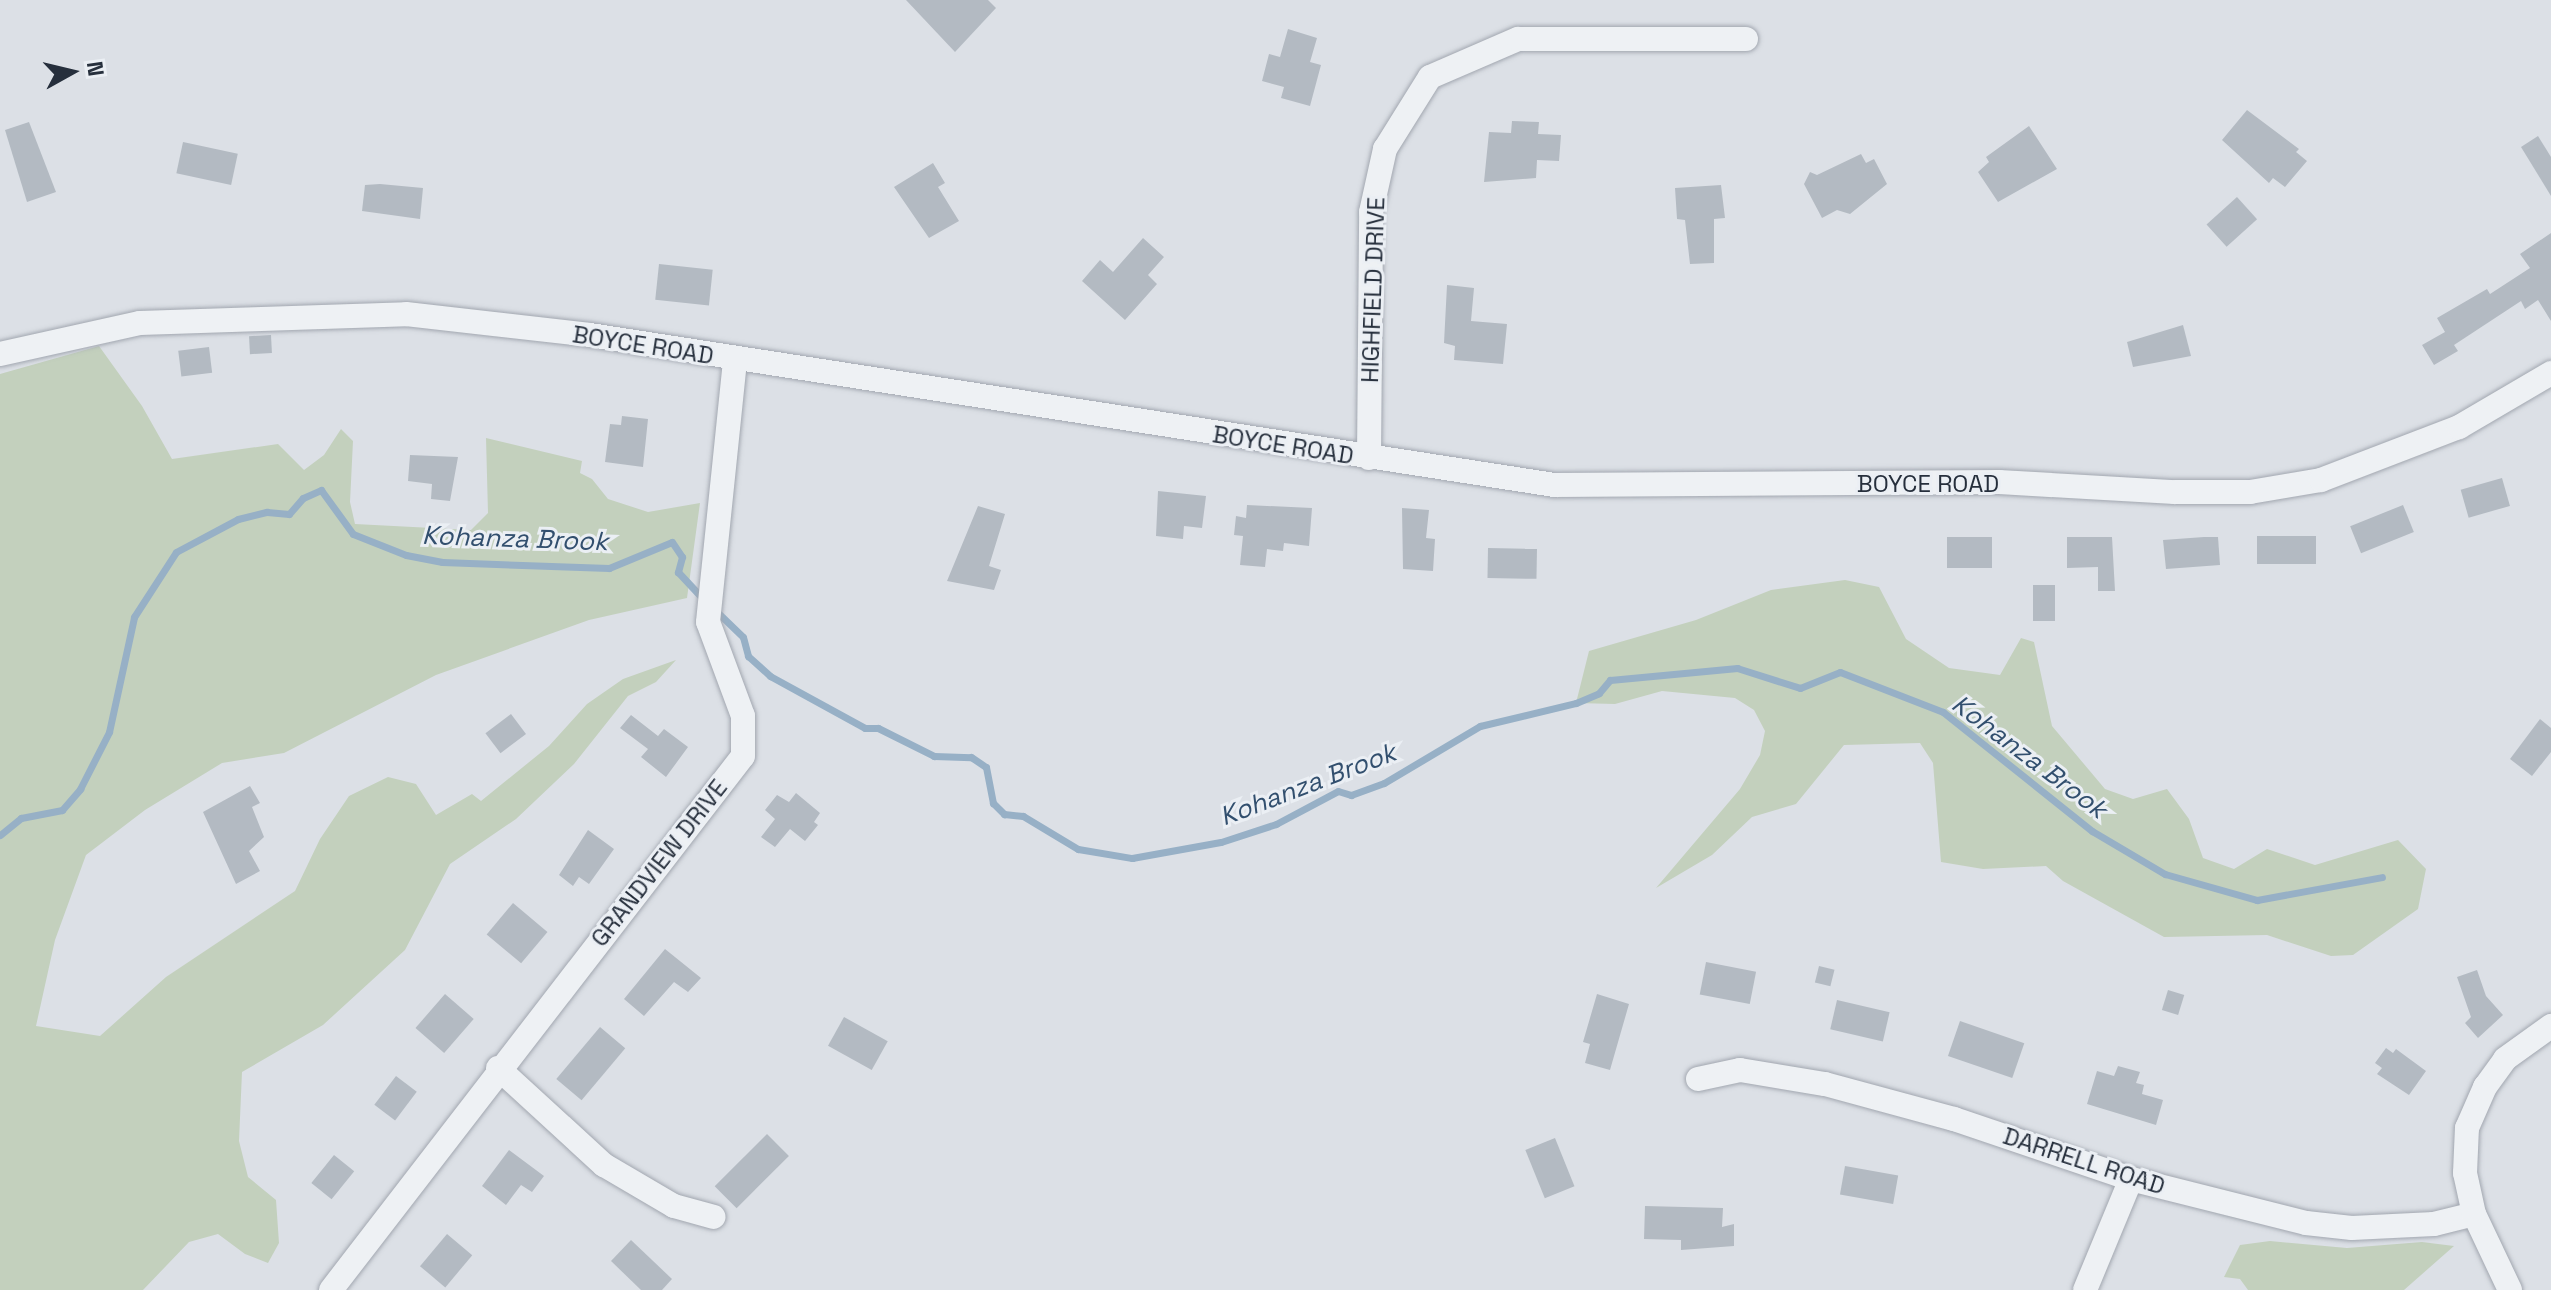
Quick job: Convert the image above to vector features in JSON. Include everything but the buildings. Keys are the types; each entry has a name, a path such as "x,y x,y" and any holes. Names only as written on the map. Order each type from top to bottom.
{"street":[{"name":"HIGHFIELD DRIVE","path":"1369,458 1371,212 1385,149 1430,77 1518,39 1746,39"},
{"name":"BOYCE ROAD","path":"2,348 140,323 337,313 406,314 590,335 735,360 1554,485 1999,482 2250,492 2321,480 2385,460 2459,427 2551,373"},
{"name":"GRANDVIEW DRIVE","path":"331,1290 498,1068 743,756 743,716 708,622 735,360"},
{"path":"2510,1290 2474,1214 2465,1173 2467,1128 2485,1087 2505,1059 2551,1026"},
{"path":"498,1068 604,1165 674,1206 714,1217"},
{"name":"DARRELL ROAD","path":"1698,1079 1740,1070 1825,1084 1954,1119 2131,1179 2306,1223 2352,1228 2434,1224 2474,1214"},
{"path":"2085,1290 2131,1179"}],"green space":[{"path":"99,346 142,406 172,459 278,444 304,470 324,455 341,429 353,441 350,502 355,524 471,530 488,513 486,438 582,461 580,473 592,479 608,499 648,512 700,503 687,598 589,620 436,675 284,753 222,763 145,810 86,855 55,940 36,1026 100,1036 166,977 295,891 320,839 349,796 388,777 416,784 436,815 472,794 481,801 549,746 587,704 623,679 676,660 656,682 628,696 574,764 516,819 450,864 405,950 323,1025 242,1072 239,1141 248,1177 276,1200 279,1243 268,1263 245,1254 218,1234 189,1242 143,1290 0,1290 0,374"},
{"path":"1845,580 1879,587 1906,639 1949,668 2000,675 2021,638 2034,642 2052,726 2105,789 2133,799 2167,789 2189,819 2203,858 2234,869 2267,849 2315,865 2398,840 2426,869 2418,909 2353,955 2331,956 2267,935 2164,937 2063,881 2046,866 1983,869 1941,862 1933,763 1920,743 1844,745 1796,804 1752,817 1712,855 1656,888 1740,789 1760,755 1765,731 1754,710 1735,698 1662,691 1615,704 1576,703 1589,651 1696,620 1771,590"},
{"path":"2270,1241 2347,1248 2422,1242 2454,1246 2404,1290 2248,1290 2240,1279 2224,1277 2240,1245"}],"waterway":[{"name":"Kohanza Brook","path":"0,835 21,818 62,810 80,789 109,732 134,617 176,552 238,519 267,512 289,514 303,498 321,490 353,534 406,555 442,562 609,568 672,542 682,557 678,572 705,601"},
{"name":"Kohanza Brook","path":"714,609 743,637 748,656 770,676 865,728 878,728 934,756 971,757 986,767 993,803 1004,814 1023,816 1078,849 1132,858 1221,842 1276,824 1338,791 1351,795 1384,783 1480,726 1576,703 1599,693 1610,680 1737,668 1800,688 1840,672 1943,712 2092,831 2165,874 2257,900 2382,877"}]}
